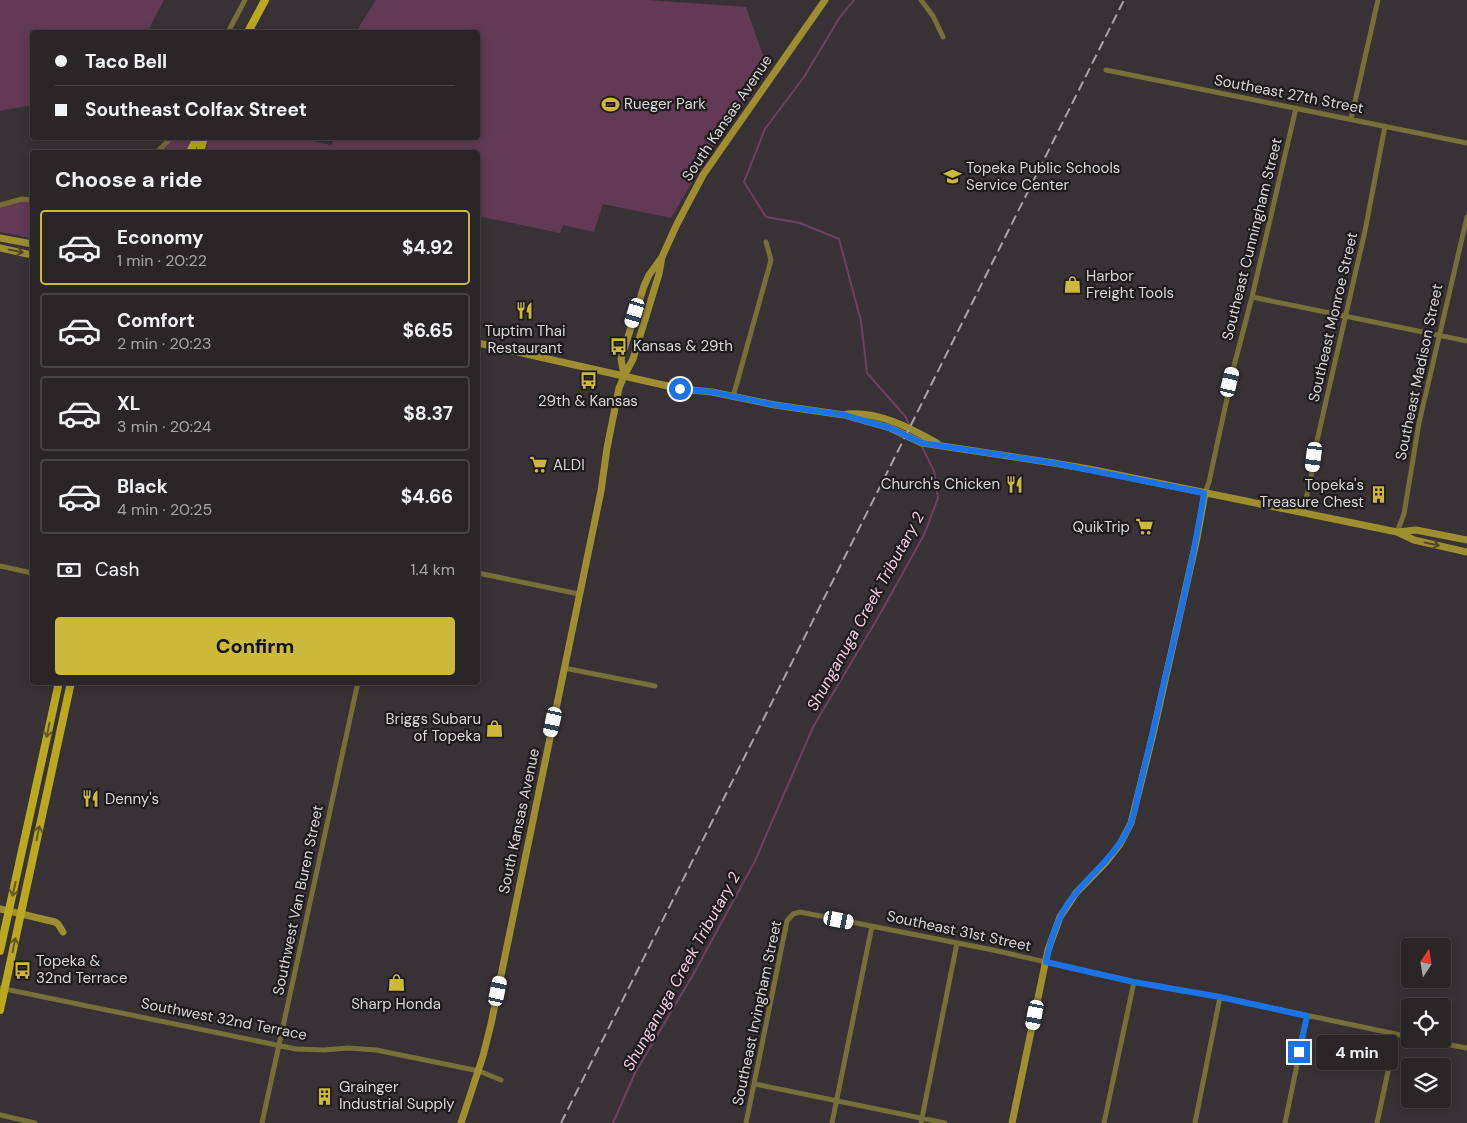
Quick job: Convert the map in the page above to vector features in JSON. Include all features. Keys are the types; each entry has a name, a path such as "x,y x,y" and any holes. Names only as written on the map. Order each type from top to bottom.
{"main road":[{"path":"249,30 265,0"},
{"name":"South Kansas Avenue","path":"624,376 621,359 649,276 662,257 703,175 825,0"},
{"path":"0,238 30,244"},
{"path":"0,248 30,255"},
{"name":"South Kansas Avenue","path":"461,1123 491,1024 601,491 619,388 634,359 659,274 662,257"},
{"path":"480,342 681,389 844,415 890,428 922,443 1054,463 1398,532 1414,540 1467,552"},
{"path":"1012,1123 1046,962 1060,917 1076,893 1106,862 1120,844 1131,823 1197,538 1204,493"},
{"path":"1398,532 1416,530 1467,540"},
{"path":"0,951 58,685"},
{"path":"0,1010 2,989 71,685"},
{"path":"44,751 56,754"},
{"path":"31,810 42,813"},
{"path":"0,909 55,922 63,932"}],"street":[{"path":"229,30 245,0"},
{"path":"1351,119 1378,0"},
{"path":"923,2 933,16 943,37"},
{"name":"Southeast 27th Street","path":"1106,70 1467,143"},
{"name":"Southeast Cunningham Street","path":"1204,493 1209,482 1234,366 1296,108"},
{"name":"Southeast Monroe Street","path":"1303,513 1316,445 1365,231 1385,126"},
{"path":"159,150 169,140"},
{"path":"0,206 22,200 30,200"},
{"name":"Southeast Madison Street","path":"1398,532 1404,514 1419,423 1467,217"},
{"path":"733,397 771,260 766,242"},
{"path":"1252,297 1467,342"},
{"path":"0,566 30,573"},
{"path":"480,574 579,594"},
{"path":"564,668 655,686"},
{"name":"Southwest Van Buren Street","path":"262,1123 357,685"},
{"name":"Southeast 31st Street","path":"796,912 804,912 957,943 1134,982 1220,997 1401,1035"},
{"name":"Southeast Irvingham Street","path":"746,1123 787,921 796,912"},
{"path":"832,1123 872,926"},
{"path":"922,1121 957,943"},
{"path":"1104,1123 1134,982"},
{"name":"Southwest 32nd Terrace","path":"2,989 279,1046 310,1050 362,1048 478,1071 501,1080"},
{"path":"1195,1123 1220,997"},
{"path":"1285,1123 1307,1016"},
{"path":"1377,1123 1396,1034"},
{"path":"1451,1045 1467,1048"},
{"path":"755,1084 922,1121 945,1123"},
{"path":"0,1115 35,1123"}],"shaded area":[{"path":"0,0 164,0 148,30 30,30 30,105 0,111"},
{"name":"Rueger Park","path":"376,0 648,0 746,7 768,70 715,144 671,218 603,204 594,232 563,225 560,233 480,216 480,150 205,150 208,140 308,140 332,145 333,140 480,140 480,30 359,30"},
{"path":"167,140 199,140 194,150 159,150"},
{"path":"30,199 30,238 0,232 0,206"}],"waterway":[{"name":"Shunganuga Creek Tributary 2","path":"854,0 840,17 804,77 765,129 744,182 766,217 800,223 839,239 861,321 867,373 905,416 910,426"},
{"name":"Shunganuga Creek Tributary 2","path":"613,1123 635,1073 694,973 755,861 813,727 924,535 938,498 934,471 921,445"}],"railway":[{"path":"561,1123 1124,0"}],"place":[{"name":"Rueger Park","path":"610,104"},
{"name":"Topeka Public Schools Service Center","path":"952,177"},
{"name":"Harbor Freight Tools","path":"1072,285"},
{"name":"Tuptim Thai Restaurant","path":"525,310"},
{"name":"Kansas & 29th","path":"619,346"},
{"name":"29th & Kansas","path":"588,380"},
{"name":"ALDI","path":"539,465"},
{"name":"Church's Chicken","path":"1014,484"},
{"name":"Topeka's Treasure Chest","path":"1378,494"},
{"name":"QuikTrip","path":"1144,527"},
{"name":"Briggs Subaru of Topeka","path":"495,728"},
{"name":"Denny's","path":"91,799"},
{"name":"Topeka & 32nd Terrace","path":"22,970"},
{"name":"Sharp Honda","path":"396,983"},
{"name":"Grainger Industrial Supply","path":"325,1096"}],"route":[{"path":"680,389 712,392 775,405 844,415 879,424 922,443 1054,463 1204,493 1197,538 1131,823 1120,844 1106,862 1067,905 1052,938 1046,962 1134,982 1220,997 1307,1016 1299,1052"}]}
